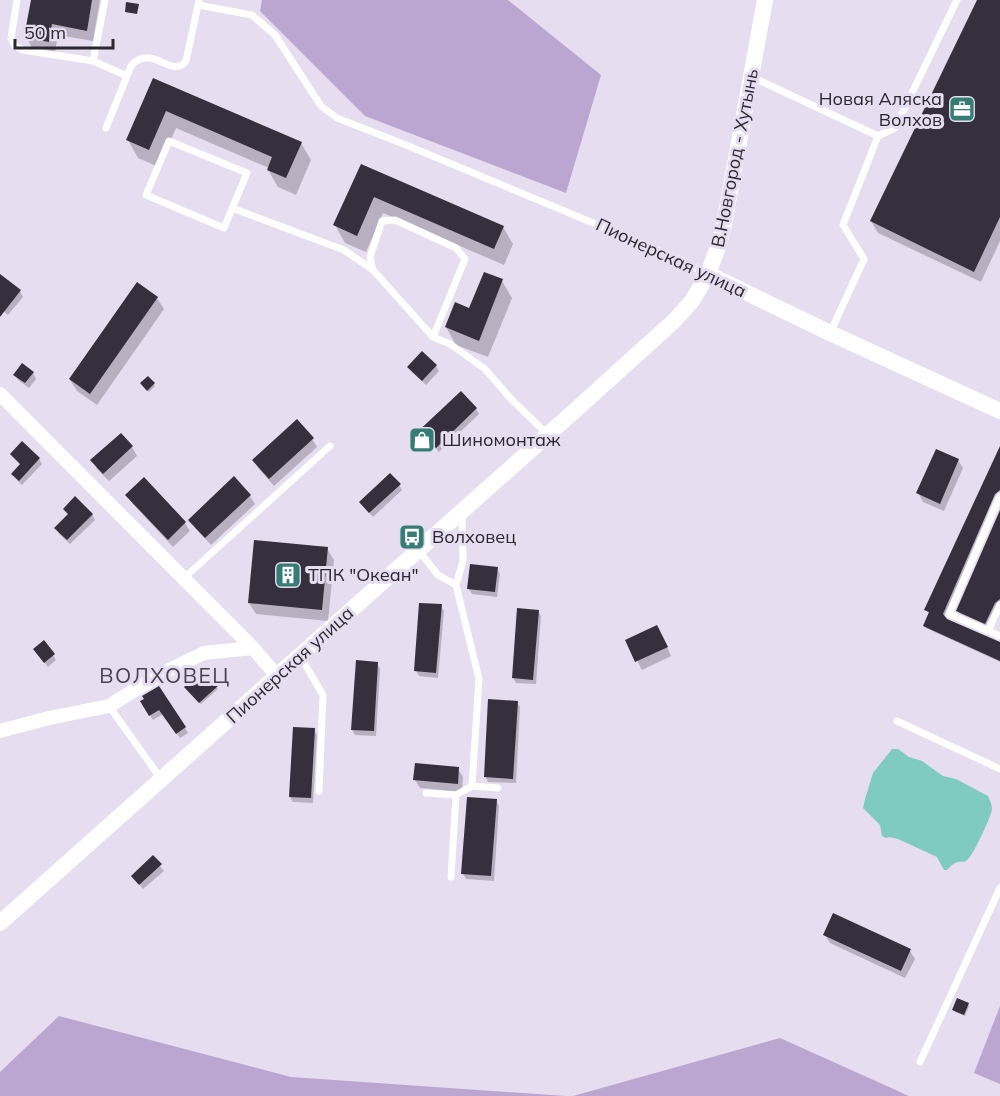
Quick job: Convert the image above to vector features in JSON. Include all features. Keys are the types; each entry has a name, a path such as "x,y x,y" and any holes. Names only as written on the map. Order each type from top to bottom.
{"street":[{"name":"В.Новгород - Хутынь","path":"633,358 675,320 692,301 708,274 718,247 765,0"},
{"name":"Пионерская улица","path":"708,274 1000,411"},
{"name":"Пионерская улица","path":"0,923 633,358"},
{"path":"0,394 253,648 277,676"},
{"path":"0,731 109,706 159,675 204,653 253,648"}],"lane":[{"path":"17,0 10,38 15,46 23,50 93,61 127,76"},
{"path":"93,61 105,0"},
{"path":"830,333 864,259 843,225 878,136 895,128 957,0"},
{"path":"106,128 131,66 139,59 148,57 178,66 183,65 186,61 198,2"},
{"name":"Пионерская улица","path":"198,2 252,15 275,35 321,106 337,118 660,250 708,274"},
{"path":"751,76 878,136"},
{"path":"168,141 247,173 232,208 224,228 146,195 168,141"},
{"path":"232,208 344,250 373,270 433,337 450,344 485,369 511,399 549,433"},
{"path":"373,270 370,257 382,221 395,220 456,248 465,259 433,337"},
{"path":"184,578 330,446"},
{"path":"1000,496 948,614 1000,636"},
{"path":"462,512 463,561 456,585 479,679 472,786"},
{"path":"418,550 438,575 456,585"},
{"path":"988,631 1000,605"},
{"path":"300,656 323,695 319,791"},
{"path":"109,706 161,779"},
{"path":"897,721 1000,769"},
{"path":"426,793 456,795 472,786 498,788"},
{"path":"451,877 456,795"},
{"path":"920,1062 1000,888"}],"shaded area":[{"path":"262,0 508,0 601,75 566,193 365,116 260,11"},
{"path":"892,749 898,749 909,757 922,761 943,776 956,779 988,796 992,806 991,813 977,845 966,861 956,863 944,870 937,857 898,839 882,836 880,825 863,808 873,773"},
{"path":"1000,1006 1000,1084 974,1073"},
{"path":"59,1016 291,1077 566,1096 0,1096 0,1072"},
{"path":"780,1038 909,1096 573,1096"}],"building":[{"path":"31,0 92,0 87,31 52,24 49,42 24,37"},
{"name":"Новая Аляска Волхов","path":"977,0 1000,0 1000,217 974,272 870,221"},
{"path":"126,2 139,4 137,14 125,12"},
{"path":"153,78 302,142 286,178 267,170 272,157 166,111 149,150 126,140"},
{"path":"361,164 504,226 494,249 374,197 357,236 333,225"},
{"path":"484,272 503,279 479,341 445,327 455,302 469,308"},
{"path":"0,274 21,290 0,317"},
{"path":"137,282 158,297 90,394 69,379"},
{"path":"422,351 437,365 422,381 407,367"},
{"path":"22,363 34,372 25,383 13,375"},
{"path":"148,376 155,383 147,391 140,383"},
{"path":"461,391 477,408 436,448 429,441 422,448 412,437"},
{"path":"297,419 314,438 269,479 252,460"},
{"path":"121,433 133,446 103,474 90,460"},
{"path":"22,441 40,458 19,481 11,474 20,464 10,454"},
{"path":"1000,446 1000,490 995,494 943,614 947,619 1000,642 1000,661 923,626 929,612 924,610"},
{"path":"936,449 959,459 940,504 916,493"},
{"path":"390,473 401,484 369,513 359,502"},
{"path":"234,476 251,495 205,538 188,520"},
{"path":"144,477 186,522 168,540 125,495"},
{"path":"75,496 93,514 67,540 54,528 68,514 63,509"},
{"path":"1000,510 1000,599 995,603 985,624 956,611"},
{"name":"ТПК \"Океан\"","path":"254,540 328,547 322,610 248,603"},
{"path":"470,564 498,567 495,592 467,589"},
{"path":"419,603 442,604 436,673 414,671"},
{"path":"517,608 539,610 533,680 512,678"},
{"path":"657,625 668,647 635,662 625,640"},
{"path":"44,640 55,654 44,663 33,649"},
{"path":"356,660 378,662 374,731 351,730"},
{"path":"203,670 218,686 199,703 184,687"},
{"path":"159,686 186,727 176,734 159,710 149,716 140,701 144,699 142,696"},
{"path":"488,699 518,701 513,779 484,777"},
{"path":"293,727 315,728 311,798 289,797"},
{"path":"415,763 459,767 458,784 413,780"},
{"path":"467,797 497,799 491,876 461,874"},
{"path":"153,855 162,864 139,885 131,876"},
{"path":"833,913 911,949 901,971 823,935"},
{"path":"957,998 969,1003 964,1015 952,1010"}],"place":[{"name":"Новая Аляска Волхов","path":"962,109"},
{"name":"Шиномонтаж","path":"422,440"},
{"name":"Волховец","path":"412,537"},
{"name":"ТПК \"Океан\"","path":"288,575"}],"district":[{"name":"ВОЛХОВЕЦ","path":"165,676"}]}
